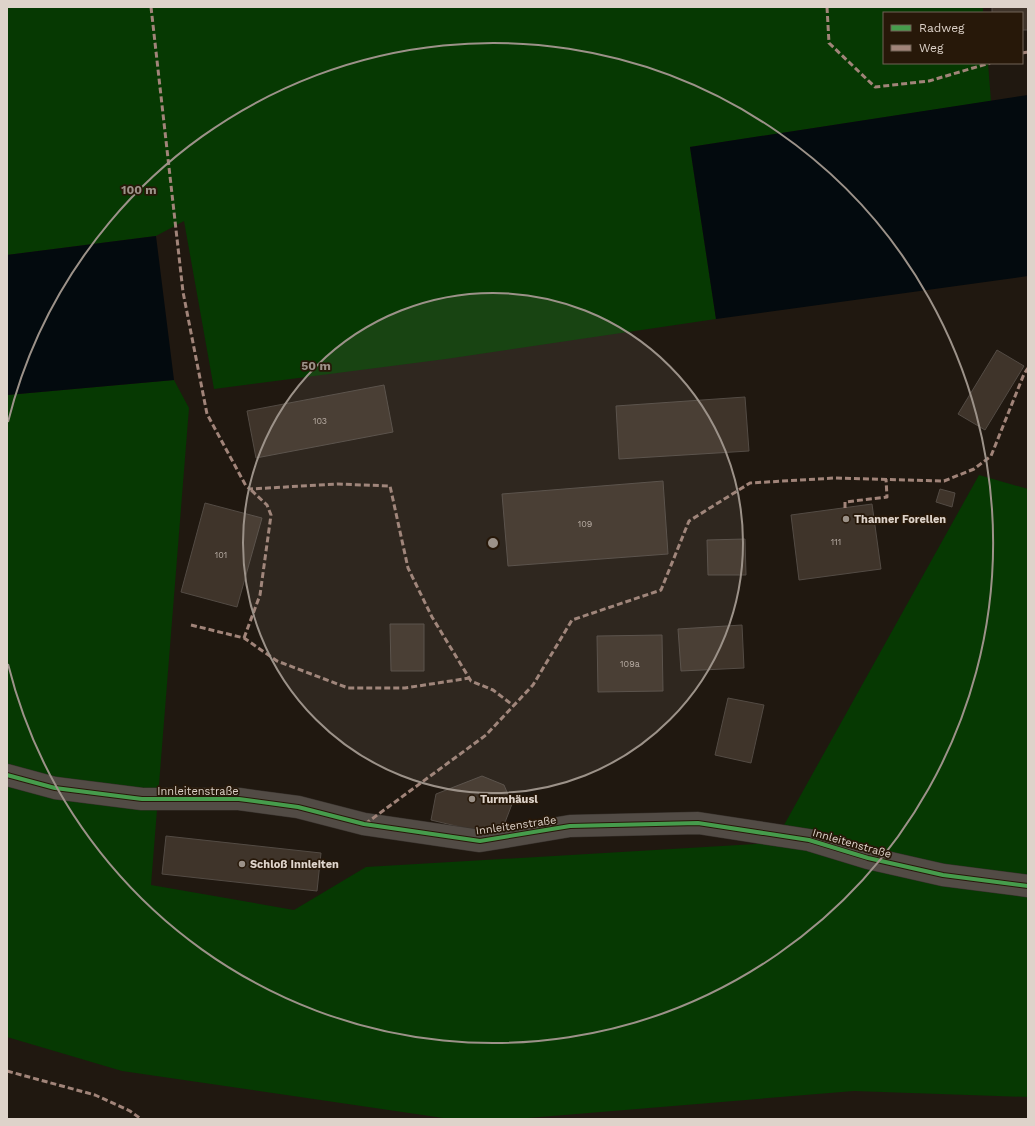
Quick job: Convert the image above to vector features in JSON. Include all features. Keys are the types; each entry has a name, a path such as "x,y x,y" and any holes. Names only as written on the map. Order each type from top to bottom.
{"street":[{"name":"Innleitenstraße","path":"7,775 55,788 142,799 239,799 298,807 364,824 480,841 570,826 698,823 809,840 868,858 943,875 1028,886"}],"green space":[{"path":"7,7 983,7 983,12 883,12 883,64 988,64 991,101 690,147 716,319 446,359 214,389 184,221 156,236 7,255"},
{"path":"174,380 189,408 151,885 294,910 366,867 774,843 979,475 1028,489 1028,1097 854,1091 516,1119 450,1119 122,1071 7,1037 7,395"}],"shaded area":[{"path":"1028,95 1028,276 716,319 690,147"},
{"path":"156,236 174,380 7,395 7,255"}],"building":[{"path":"992,7 1028,7 1028,30 1023,30 1023,12 992,12"},
{"path":"997,350 1024,366 985,430 958,414"},
{"path":"384,385 393,432 256,458 247,411"},
{"path":"745,397 749,451 619,459 616,406"},
{"path":"663,481 668,554 508,566 502,494"},
{"path":"940,489 955,493 952,507 936,502"},
{"path":"205,503 262,518 237,607 181,592"},
{"path":"872,504 881,569 799,580 791,515"},
{"path":"745,539 746,575 708,575 707,540"},
{"path":"390,624 424,624 424,671 391,671"},
{"path":"742,625 744,668 681,671 678,629"},
{"path":"662,635 663,691 598,692 597,636"},
{"path":"728,698 764,705 751,763 715,755"},
{"name":"Turmhäusl","path":"482,776 504,785 512,804 504,825 485,833 431,820 436,794"},
{"name":"Schloß Innleiten","path":"166,836 321,853 317,891 162,874"}],"marked path":[{"path":"151,7 183,292 207,414 246,486 250,489 338,484 390,486 408,568 432,617 471,681 493,690 514,706"},
{"path":"827,7 829,43 875,87 929,81 987,64"},
{"path":"1023,53 1028,52"},
{"path":"365,824 486,735 533,685 572,620 661,590 689,521 750,483 835,478 944,481 974,469 991,456 1024,374 1028,368"},
{"path":"845,508 845,502 887,497 886,479"},
{"path":"244,638 260,595 271,515 267,505 250,489"},
{"path":"191,625 244,638 277,661 348,688 405,688 470,678"},
{"path":"7,1071 95,1095 130,1111 141,1119"}],"cycle path":[{"path":"7,775 55,788 142,799 239,799 298,807 364,824 480,841 570,826 698,823 809,840 868,858 943,875 1028,886"}],"place":[{"name":"Thanner Forellen","path":"846,519"},
{"name":"Turmhäusl","path":"472,799"},
{"name":"Schloß Innleiten","path":"242,864"}]}
